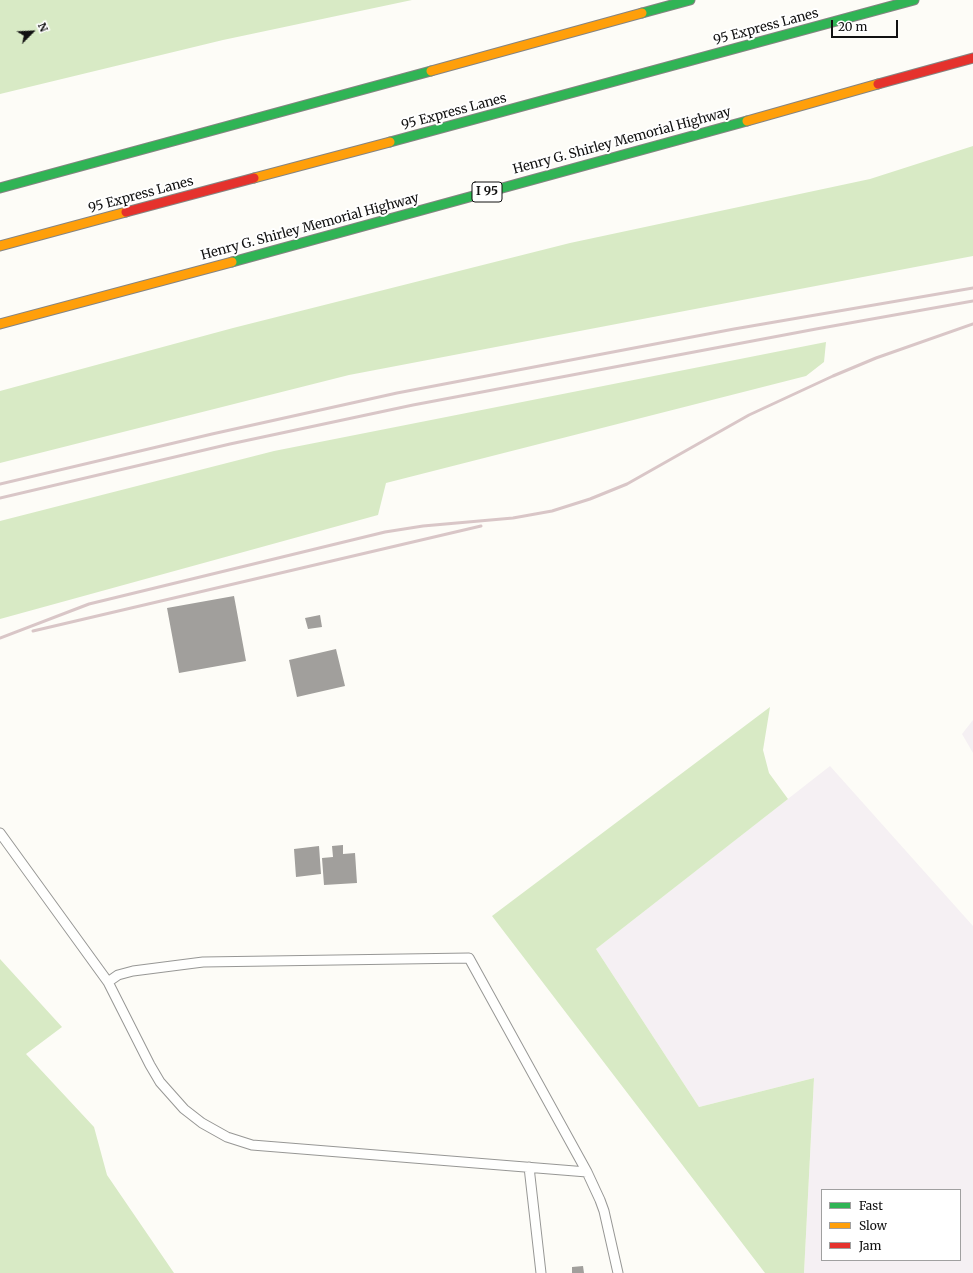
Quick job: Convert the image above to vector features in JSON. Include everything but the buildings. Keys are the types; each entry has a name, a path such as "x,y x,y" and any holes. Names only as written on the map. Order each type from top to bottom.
{"highway":[{"path":"0,188 690,0"},
{"name":"95 Express Lanes","path":"0,246 914,0"},
{"name":"Henry G. Shirley Memorial Highway","path":"0,324 457,201 973,58"}],"lane":[{"path":"0,833 108,982 150,1065 165,1088 184,1109 202,1123 227,1137 252,1145 587,1172"},
{"path":"108,982 118,975 133,970 203,962 469,958 587,1172 604,1211 618,1273"},
{"path":"529,1168 540,1273"}],"shaded area":[{"path":"973,720 973,753 962,734"},
{"path":"830,766 973,926 973,1273 804,1273 814,1078 699,1107 596,949"}],"green space":[{"path":"0,0 412,0 223,40 0,94"},
{"path":"973,146 973,256 349,375 0,463 0,391 233,328 570,243 870,179"},
{"path":"826,342 824,362 806,376 386,483 378,515 0,619 0,521 274,451"},
{"path":"770,707 763,750 769,773 788,799 596,949 699,1107 814,1078 804,1273 765,1273 492,916"},
{"path":"0,959 62,1027 26,1054 94,1127 107,1175 174,1273 0,1273"}],"railway":[{"path":"0,484 212,434 397,393 734,329 973,288"},
{"path":"0,498 230,444 413,405 973,301"},
{"path":"0,638 89,604 385,532 423,526 513,518 552,511 590,499 627,484 749,415 833,376 876,358 973,324"},
{"path":"33,631 481,526"}],"traffic: fast":[{"path":"642,13 690,0"},
{"path":"390,142 914,0"},
{"path":"0,188 431,71"},
{"path":"232,262 747,121"}],"traffic: slow":[{"path":"431,71 642,13"},
{"path":"747,121 878,84"},
{"path":"254,178 390,142"},
{"path":"0,246 126,212"},
{"path":"0,324 232,262"}],"traffic: jam":[{"path":"878,84 973,58"},
{"path":"126,212 254,178"}]}
